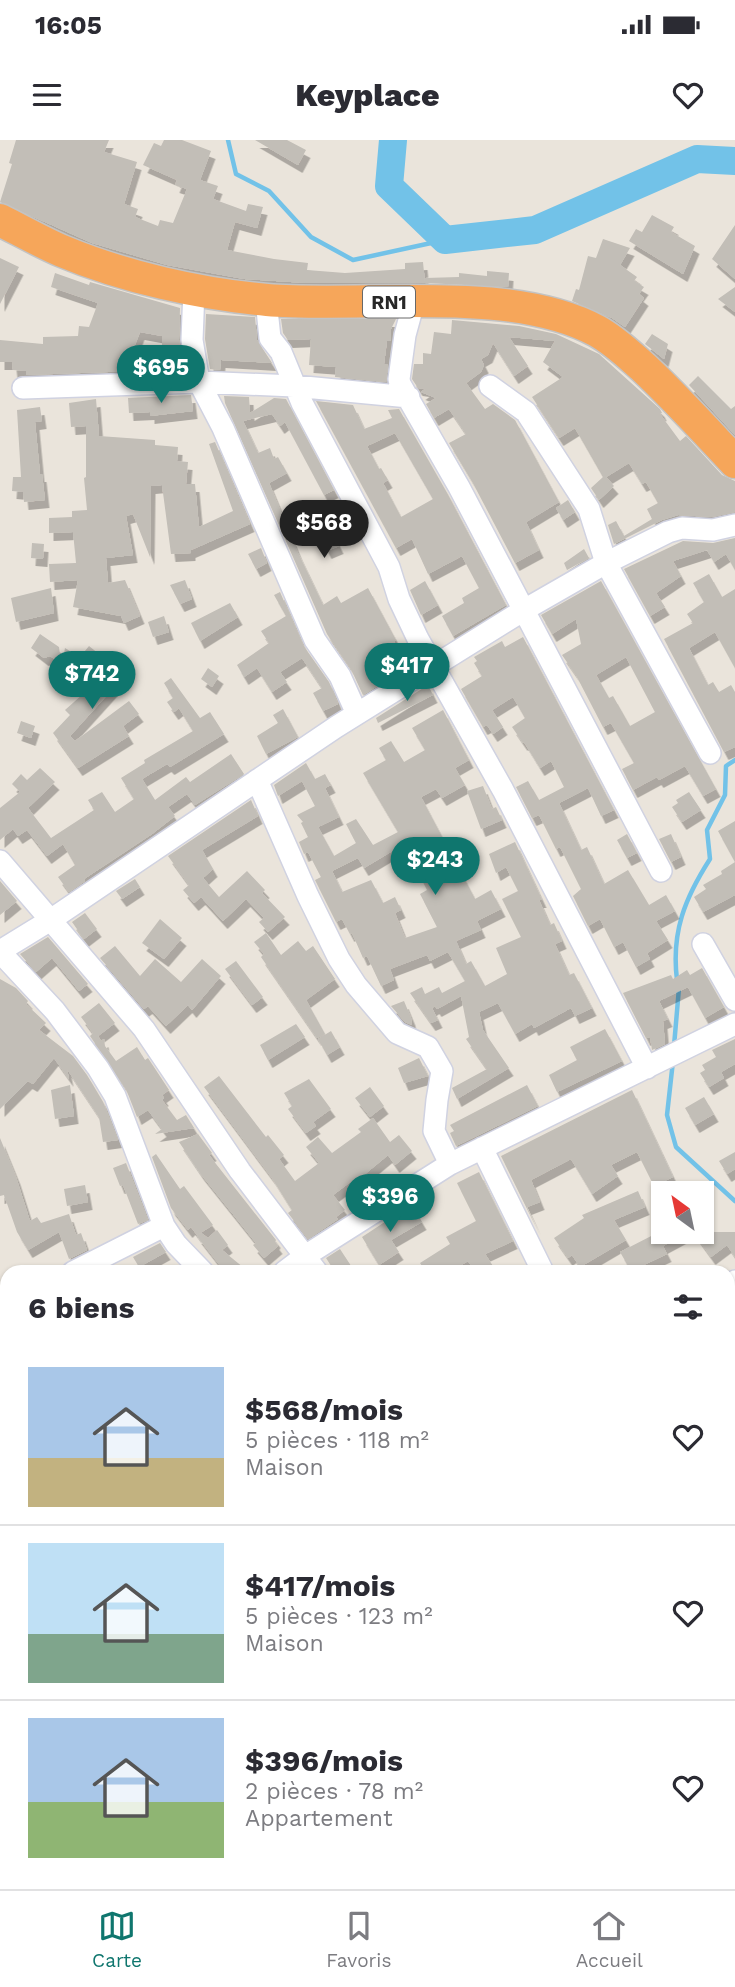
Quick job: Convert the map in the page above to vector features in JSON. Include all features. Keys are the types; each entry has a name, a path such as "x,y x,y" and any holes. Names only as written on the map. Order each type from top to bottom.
{"highway":[{"name":"RN1","path":"0,220 62,251 141,277 194,290 266,300 323,303 466,303 518,308 559,316 595,330 615,342 662,385 735,462"}],"street":[{"path":"194,290 192,340 199,382 216,414 316,640 341,676 357,713"},
{"path":"266,300 269,334 281,352 294,386 389,566 404,611 503,790 665,1059"},
{"path":"414,302 405,335 399,379 661,871"},
{"path":"23,388 199,382 294,386 410,397"},
{"path":"490,386 526,412 589,509 607,563 710,753"},
{"path":"196,1265 163,1226 115,1096 98,1068 55,1011 0,952 357,713 524,610 668,532 682,528 713,530 735,525"},
{"path":"257,780 339,959 356,985 397,1034 428,1047 442,1071 434,1130 450,1164"},
{"path":"0,861 144,1029 233,1163 311,1264 450,1164 735,1024"},
{"path":"703,944 735,1000"},
{"path":"482,1149 540,1265"},
{"path":"87,1265 163,1226"}],"building":[{"path":"16,140 109,140 104,152 137,162 124,204 138,209 135,217 158,226 160,220 173,223 187,189 175,185 177,180 143,165 154,143 161,146 164,140 182,140 211,151 200,180 218,186 213,199 246,211 248,204 263,207 257,228 235,222 227,250 308,263 307,270 345,273 405,269 405,263 423,262 425,283 306,283 244,279 167,265 92,243 0,202 12,164 9,163"},
{"path":"255,140 287,140 306,150 298,165"},
{"path":"652,215 674,227 671,232 695,246 683,274 629,241 636,229 642,232"},
{"path":"735,225 735,279 712,259"},
{"path":"603,239 630,248 620,265 637,277 634,281 644,287 639,294 644,298 625,327 612,318 572,301 576,289 579,290 588,256 596,258"},
{"path":"0,258 19,267 0,304"},
{"path":"487,271 509,273 508,287 425,283 425,278 459,277 459,273 487,276"},
{"path":"55,273 89,285 90,282 180,308 179,340 184,369 167,370 166,361 162,361 162,336 140,332 135,345 135,371 26,375 26,371 13,370 12,362 0,362 0,340 43,344 43,337 78,336 79,326 89,327 98,303 51,287"},
{"path":"735,287 735,312 718,299"},
{"path":"206,314 255,317 257,340 272,363 221,360 220,370 210,369 205,339"},
{"path":"281,319 396,319 391,329 391,341 387,341 384,364 388,364 386,382 335,377 336,367 309,365 311,339 288,340 283,333"},
{"path":"452,320 519,326 556,334 599,354 660,409 660,414 680,441 686,436 722,475 735,481 735,512 712,517 678,515 614,544 608,525 616,521 624,536 652,519 647,509 658,503 646,482 642,484 629,463 606,477 614,486 599,500 591,488 603,477 575,428 559,438 532,397 563,377 543,362 555,341 509,337 528,366 514,376 493,343 488,355 481,359 484,365 481,372 466,383 485,409 493,404 515,420 559,502 526,522 539,550 515,563 449,443 466,434 449,409 434,418 426,404 436,398 421,392 425,389 418,388 412,379 414,364 423,364 423,353 431,354 434,332 451,334"},
{"path":"652,334 668,344 664,359 645,344"},
{"path":"698,376 731,409 735,406 735,435 689,385"},
{"path":"191,395 193,411 150,416 150,412 129,413 128,398"},
{"path":"224,396 249,397 250,413 274,398 286,399 334,490 324,495 285,422 280,426 272,414 243,421 258,453 270,448 274,459 278,457 287,473 269,483 323,605 337,596 341,603 368,588 396,640 394,642 409,666 363,695 351,669 327,634"},
{"path":"96,399 99,436 155,440 155,445 178,447 177,461 188,462 186,484 195,484 199,527 233,511 209,444 215,442 250,524 191,550 191,553 171,554 162,485 151,486 150,557 133,514 126,516 133,555 106,558 108,583 125,580 140,616 124,623 121,616 73,607 78,580 50,582 49,564 76,563 73,532 49,533 49,518 72,517 72,511 87,510 84,478 86,426 71,427 69,403"},
{"path":"316,401 353,405 364,429 392,418 388,410 399,409 506,605 453,636 442,616 464,603 462,598 479,588 462,556 428,574 412,539 396,548","holes":["395,433 433,499 401,517 383,483 388,480 367,446"]},
{"path":"40,407 42,421 35,422 45,500 24,502 23,492 12,491 13,477 21,477 17,410"},
{"path":"568,500 575,512 563,520 556,508"},
{"path":"330,527 339,546 327,551 318,533"},
{"path":"735,538 735,570 726,554 714,562 707,550 673,561 681,576 656,593 665,607 650,616 624,569 683,541 713,543"},
{"path":"32,543 44,544 43,559 31,558"},
{"path":"261,548 267,563 256,569 248,554"},
{"path":"584,549 589,558 567,570 564,563"},
{"path":"709,574 722,597 735,589 735,668 715,632 689,648 708,685 713,682 719,692 731,685 735,692 735,747 724,752 664,639 693,623 687,614 704,602 693,583"},
{"path":"185,580 192,599 180,604 170,585"},
{"path":"425,581 438,605 421,615 410,590"},
{"path":"601,581 716,789 703,796 685,766 633,790 622,769 634,763 611,723 603,727 576,675 562,655 581,644 576,619 552,634 541,615","holes":["626,657 655,712 630,726 613,696 609,698 596,675"]},
{"path":"51,588 54,613 16,622 11,598"},
{"path":"280,592 303,645 329,682 338,704 323,711 313,693 322,688 302,658 280,672 287,682 272,692 257,668 244,677 237,665 269,643 261,631 286,616 274,595"},
{"path":"230,603 238,617 200,641 191,623"},
{"path":"164,616 169,632 153,637 148,622"},
{"path":"40,634 59,647 61,663 50,656 44,658 31,648"},
{"path":"523,637 614,810 601,816 588,788 559,803 581,850 587,847 604,884 628,870 649,905 666,895 675,911 656,921 668,940 647,953 650,959 636,967 623,942 614,947 600,919 588,926 573,896 581,889 560,847 556,849 539,815 532,818 516,787 528,781 539,800 564,787 551,761 540,768 512,727 525,718 513,697 492,710 503,727 493,734 487,725 483,727 461,689 482,676 474,663 477,661 474,657 502,641 505,647"},
{"path":"89,646 99,654 93,661 117,684 70,736 75,741 129,701 139,714 123,726 129,736 78,768 53,733 70,715 65,710 83,694 81,691 87,686 69,672 71,669 62,664 65,648 80,657"},
{"path":"208,668 219,676 212,687 201,679"},
{"path":"171,678 200,718 210,712 224,734 170,767 167,764 142,779 155,800 186,777 190,782 231,754 244,774 195,805 187,794 168,807 175,816 69,892 58,877 75,865 63,844 47,856 27,830 18,836 13,829 0,840 0,808 20,792 12,784 21,774 27,780 40,768 55,782 28,808 51,838 94,810 88,800 102,792 115,812 134,799 121,778 145,763 144,760 193,731 179,708 174,712 167,702 173,698 164,683"},
{"path":"428,685 433,695 378,723 376,718"},
{"path":"283,709 298,737 266,754 257,736 278,723 273,715"},
{"path":"443,710 469,760 455,768 465,785 442,798 436,789 421,797 475,899 491,890 501,909 477,921 481,930 456,941 466,964 471,961 485,986 507,974 496,948 521,937 502,899 518,891 506,867 496,873 489,854 515,842 542,900 539,900 550,925 554,923 562,941 555,944 569,975 574,973 592,1008 575,1016 571,1008 534,1028 532,1024 515,1034 498,1003 479,1012 483,1030 509,1068 457,1099 452,1088 487,1069 466,1039 469,1037 461,996 437,1009 435,1006 432,1008 438,1020 431,1023 410,993 422,987 425,994 439,987 442,993 465,981 448,952 430,961 427,955 390,969 394,980 381,986 367,956 363,958 352,933 350,934 342,919 336,922 315,880 321,877 308,852 304,854 299,842 308,837 301,823 303,822 297,815 315,806 302,781 278,796 274,785 306,763 315,779 325,774 331,785 325,788 339,817 318,827 334,856 356,843 346,824 356,819 373,845 398,832 363,773 386,760 379,748 391,741 404,762 425,750 412,728","holes":["406,848 427,890 420,894 437,927 405,938 395,913 401,910 395,897 383,903 371,880 342,892 332,871 358,858 364,868 394,850 396,853"]},
{"path":"21,721 35,726 31,738 17,733"},
{"path":"483,786 492,809 496,807 502,820 481,829 467,791"},
{"path":"689,792 701,810 682,822 672,807 678,803 676,800"},
{"path":"251,800 258,816 202,850 213,869 203,878 219,897 247,871 265,890 262,893 285,917 268,932 259,922 264,918 246,899 223,921 201,897 194,903 183,890 189,885 168,856"},
{"path":"735,821 735,862 718,831"},
{"path":"627,834 637,853 627,858 617,840"},
{"path":"671,834 681,857 671,862 659,839"},
{"path":"735,862 735,895 703,912 694,897 706,889 703,885 722,874 721,871"},
{"path":"135,879 140,887 122,899 116,891"},
{"path":"0,881 17,901 0,915"},
{"path":"85,913 97,929 84,939 72,922"},
{"path":"160,919 182,938 164,959 142,943"},
{"path":"266,933 281,955 298,941 306,951 313,946 335,979 306,1000 325,1034 317,1038 261,957 264,954 254,942"},
{"path":"48,937 88,984 79,991 52,958 36,972 20,954"},
{"path":"115,946 140,976 155,959 181,982 202,959 221,976 192,1010 188,1005 166,1026 148,1006 144,1009 100,958"},
{"path":"236,961 263,997 252,1005 225,969"},
{"path":"702,968 724,1007 705,1018 688,987 659,1001 668,1019 663,1021 665,1044 652,1050 650,1037 646,1038 623,993 671,975 673,979 687,970 690,975"},
{"path":"0,979 16,988 28,1001 26,1004 46,1023 39,1030 73,1056 87,1075 103,1102 118,1140 103,1142 99,1117 67,1069 69,1079 54,1058 33,1084 28,1081 0,1109"},
{"path":"404,1001 412,1025 405,1022 391,1006"},
{"path":"99,1003 115,1023 98,1036 101,1041 104,1039 105,1046 116,1061 137,1047 145,1060 148,1058 169,1090 162,1095 162,1100 177,1120 186,1115 194,1128 155,1134 162,1129 148,1110 137,1117 126,1089 90,1036 93,1033 81,1017"},
{"path":"296,1024 305,1037 268,1060 260,1045"},
{"path":"605,1029 622,1061 557,1092 549,1075 577,1060 570,1047"},
{"path":"331,1031 340,1047 327,1055 318,1039"},
{"path":"735,1039 735,1064 721,1072 724,1078 709,1087 700,1073 705,1070 702,1065 716,1057 712,1050"},
{"path":"419,1058 428,1076 404,1083 398,1068"},
{"path":"219,1076 266,1137 268,1135 284,1155 279,1159 295,1181 319,1163 306,1147 318,1137 332,1153 361,1132 358,1129 373,1118 390,1142 399,1135 412,1151 395,1165 388,1155 359,1179 357,1177 333,1195 345,1210 336,1217 338,1219 308,1239 288,1213 292,1210 272,1178 204,1087"},
{"path":"309,1079 331,1109 313,1122 316,1126 306,1133 288,1109 292,1106 284,1093"},
{"path":"70,1085 74,1116 55,1119 51,1090"},
{"path":"527,1085 538,1106 456,1146 450,1133 454,1131 450,1125"},
{"path":"370,1087 384,1106 370,1117 355,1098"},
{"path":"632,1090 673,1177 665,1181 652,1181 637,1152 611,1165 618,1176 592,1194 571,1159 531,1180 540,1202 527,1207 536,1227 501,1156"},
{"path":"704,1097 714,1114 695,1125 685,1108"},
{"path":"198,1134 212,1153 209,1155 276,1240 278,1246 264,1258 253,1245 256,1243 179,1142"},
{"path":"0,1138 30,1221 37,1217 41,1223 69,1214 76,1235 81,1233 87,1250 69,1259 59,1232 28,1250 17,1232 4,1195 0,1196"},
{"path":"735,1152 735,1169 727,1174 719,1161"},
{"path":"156,1154 180,1189 184,1186 213,1225 197,1235 191,1227 188,1230 171,1208 152,1157"},
{"path":"126,1163 148,1220 138,1224 123,1185 120,1186 113,1168"},
{"path":"479,1172 513,1241 485,1254 492,1265 471,1265 468,1261 461,1265 421,1265 420,1263 450,1244 446,1237 476,1221 457,1183"},
{"path":"85,1185 88,1202 67,1206 64,1189"},
{"path":"638,1191 645,1207 614,1220 626,1240 583,1265 579,1265 572,1255 568,1258 554,1238 584,1218 582,1215"},
{"path":"413,1207 422,1222 391,1240 399,1252 379,1265 362,1237 406,1208 407,1210"},
{"path":"217,1230 228,1245 222,1250 240,1265 220,1265 197,1236 201,1233 208,1238"},
{"path":"714,1232 735,1232 735,1257 727,1245 711,1257 702,1244 714,1244"},
{"path":"651,1236 651,1244 667,1244 663,1246 667,1254 644,1265 628,1265 620,1252"},
{"path":"160,1243 166,1252 143,1265 138,1265 133,1257"},
{"path":"340,1249 350,1265 330,1265 326,1258"}],"waterway":[{"path":"228,140 236,174 269,191 311,237 353,260 445,240"},
{"path":"393,140 389,186 445,240 535,230 697,159 735,161"},
{"path":"677,980 678,931 693,888 710,859 707,830 725,795 726,766 735,760"},
{"path":"674,1046 679,988"},
{"path":"673,1061 667,1115 676,1147 735,1201"}]}
